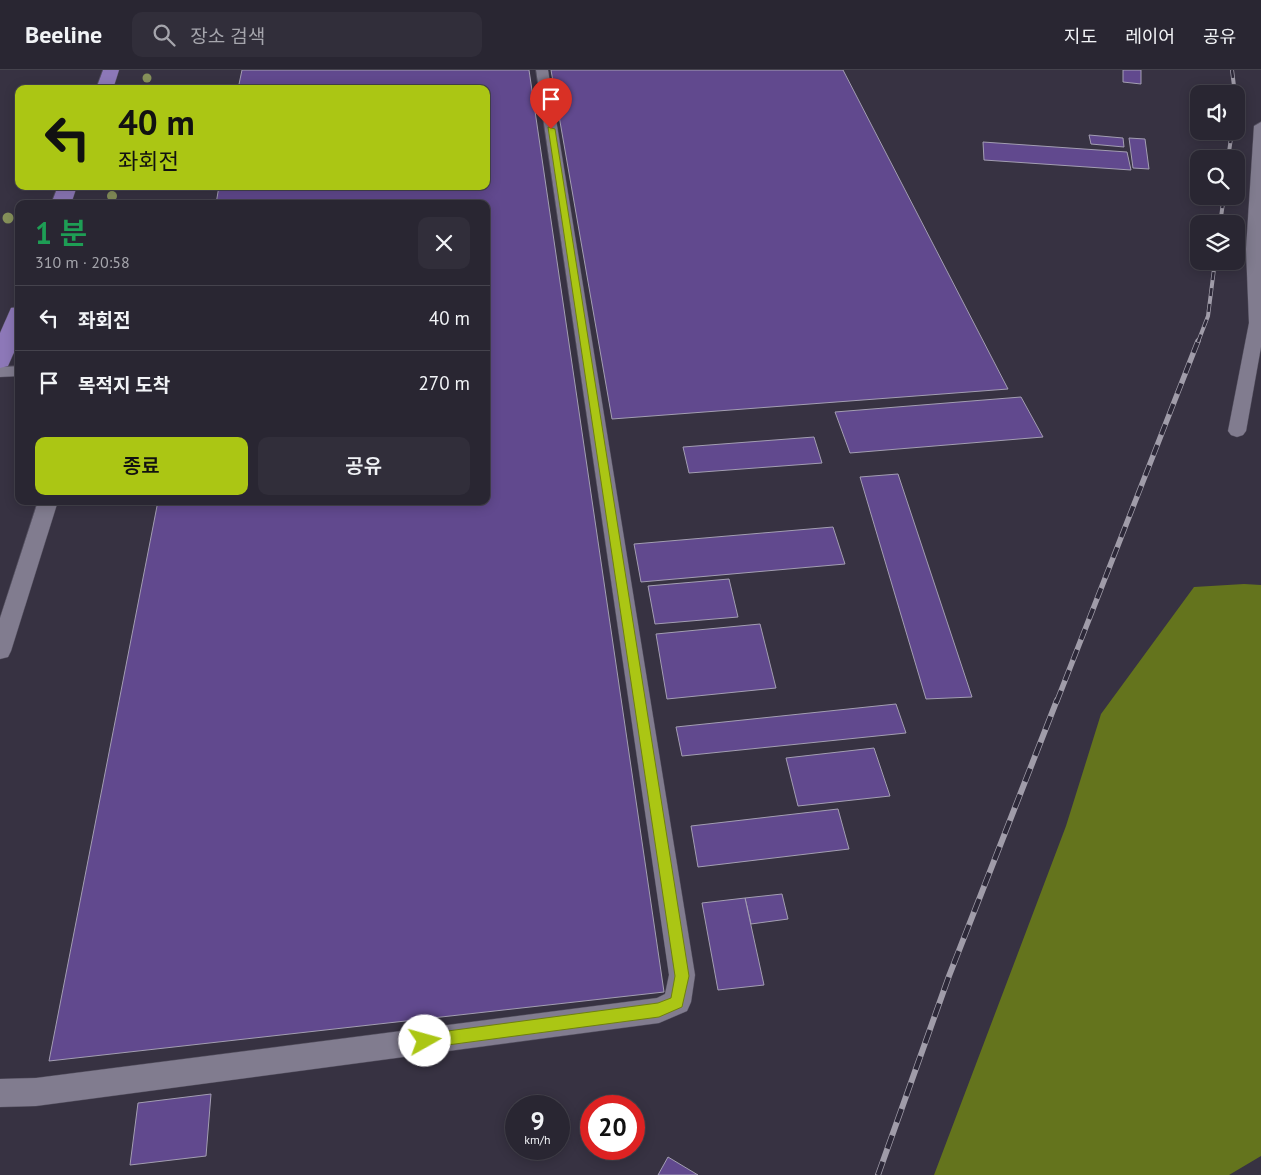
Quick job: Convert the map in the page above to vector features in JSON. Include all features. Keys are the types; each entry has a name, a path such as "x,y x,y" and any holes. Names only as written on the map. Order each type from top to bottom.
{"main road":[{"path":"105,85 111,70"},
{"path":"0,361 15,323"}],"lane":[{"path":"0,1093 36,1092 659,1010 677,1002 682,976 542,70"},
{"path":"1237,431 1257,323 1254,249 1261,126"},
{"path":"0,372 15,371"},
{"path":"0,651 47,505"}],"green space":[{"path":"1244,584 1261,585 1261,1156 1229,1175 934,1175 1066,826 1101,714 1194,587"}],"building":[{"path":"242,70 529,70 664,992 49,1061 157,505 490,505 490,200 217,200 218,190 490,190 490,85 239,85"},
{"path":"551,70 843,70 1008,389 612,419"},
{"path":"1123,70 1141,70 1141,84 1123,82"},
{"path":"1089,135 1123,138 1124,147 1091,144"},
{"path":"1129,138 1145,139 1149,169 1133,168"},
{"path":"983,142 1127,152 1131,170 984,160"},
{"path":"1021,397 1043,437 850,453 835,412"},
{"path":"814,437 822,463 689,473 683,447"},
{"path":"898,474 972,697 926,699 860,477"},
{"path":"833,527 845,564 641,582 634,544"},
{"path":"729,579 738,617 655,624 648,586"},
{"path":"760,624 776,688 667,699 656,634"},
{"path":"896,704 906,733 682,756 676,727"},
{"path":"874,748 890,796 798,806 786,758"},
{"path":"838,809 849,849 698,867 691,826"},
{"path":"782,894 788,919 751,924 745,898"},
{"path":"745,898 764,985 718,990 702,903"},
{"path":"211,1094 206,1156 130,1165 138,1103"},
{"path":"668,1157 698,1175 658,1175"}],"railway":[{"path":"1232,70 1234,85"},
{"path":"1229,150 1231,140"},
{"path":"1221,215 1223,205"},
{"path":"1198,342 1208,316 1214,270"},
{"path":"1057,701 1198,341"},
{"path":"878,1175 949,976 1057,700"}],"route":[{"path":"425,1041 659,1010 677,1002 682,976 551,129"}]}
